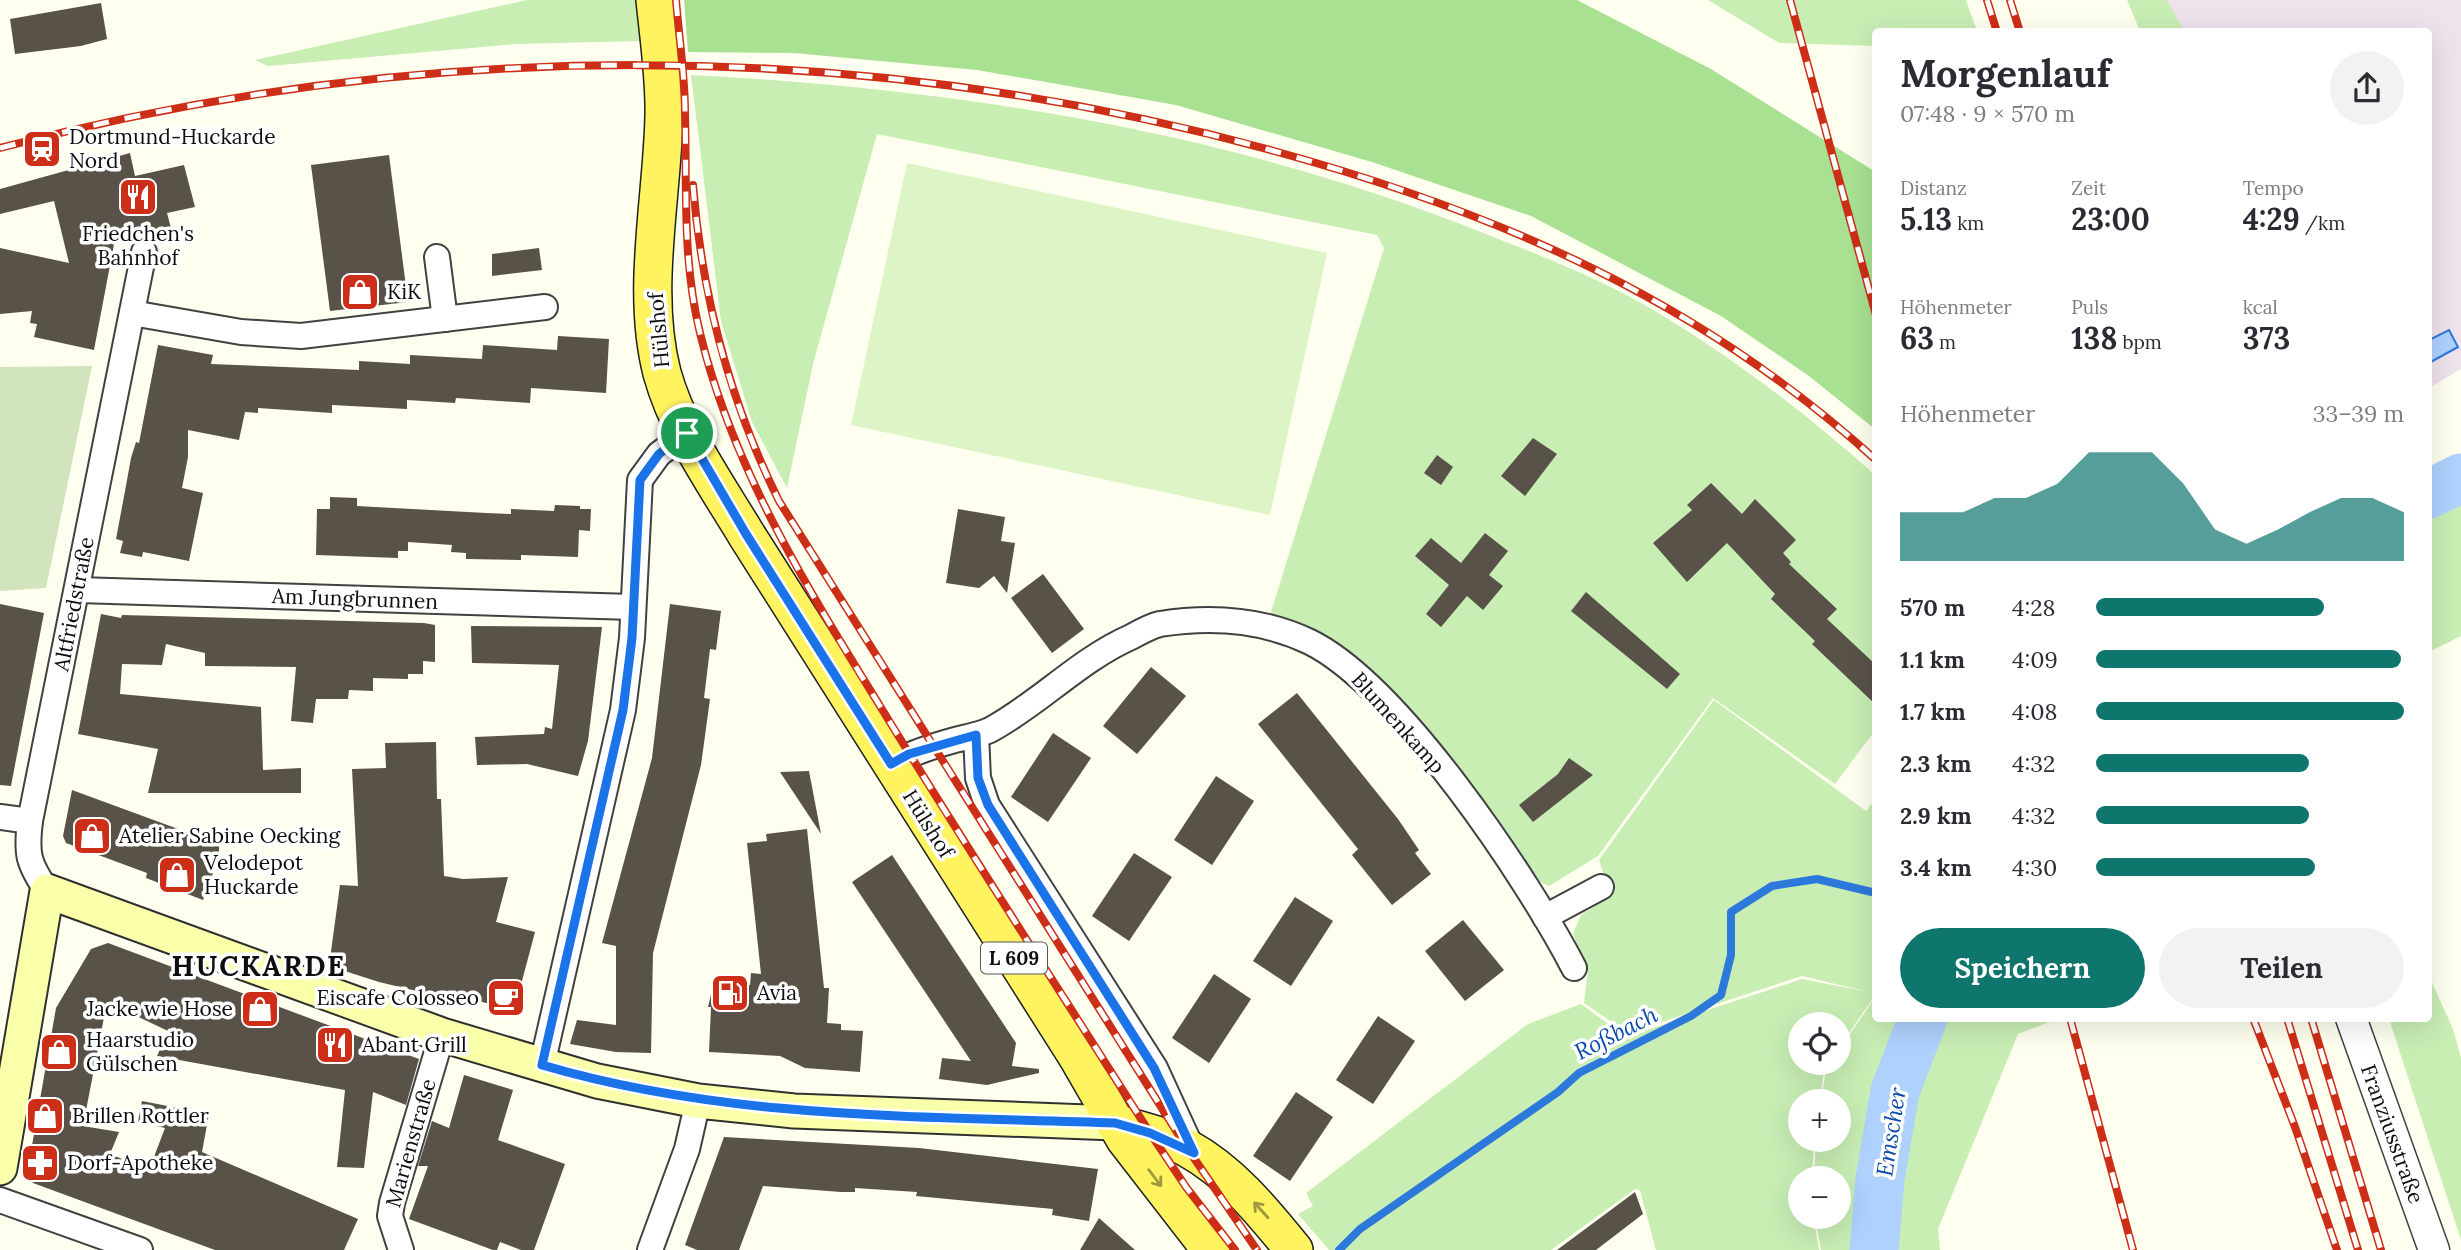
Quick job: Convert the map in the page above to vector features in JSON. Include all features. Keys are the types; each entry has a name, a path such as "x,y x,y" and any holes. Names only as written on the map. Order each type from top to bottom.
{"main road":[{"name":"Hülshof","path":"655,0 664,115 655,266 656,330 663,374 687,433 746,534 1077,1056 1115,1123"},
{"path":"0,1168 47,891 442,1035 597,1081 698,1101 794,1111 1115,1123 1150,1133 1194,1153 1241,1188 1294,1250"},
{"name":"L 609","path":"1115,1123 1211,1250"}],"street":[{"name":"Altfriedstraße","path":"47,891 34,872 26,852 30,821 144,252"},
{"path":"438,257 445,319"},
{"path":"131,313 241,332 293,336 545,307"},
{"path":"542,1065 615,754 633,607 640,480 659,454 687,433"},
{"name":"Am Jungbrunnen","path":"78,590 633,607"},
{"name":"Blumenkamp","path":"891,764 909,754 976,735 998,725 1105,649 1158,625 1213,620 1267,625 1312,643 1354,673 1394,713 1495,840 1545,917 1574,968"},
{"path":"976,735 978,778 988,805 1154,1068 1194,1153"},
{"path":"0,817 30,821"},
{"path":"1545,917 1601,887"},
{"name":"Franziusstraße","path":"2352,1022 2434,1250"},
{"name":"Marienstraße","path":"401,1250 390,1216 392,1203 442,1035"},
{"path":"650,1250 687,1149 698,1101"},
{"path":"0,1200 140,1250"}],"shaded area":[{"path":"2166,0 2461,0 2461,369 2432,386 2432,28 2182,28"}],"green space":[{"path":"527,0 635,0 640,41 516,44 268,66 255,60"},
{"path":"684,0 1577,0 1711,69 1872,170 1872,427 1809,376 1721,316 1531,216 1372,162 1176,105 977,70 794,53 688,52"},
{"path":"1708,0 1966,0 1976,28 1872,28 1872,46 1779,43"},
{"path":"2127,0 2167,0 2182,28 2139,28"},
{"path":"691,75 894,91 1095,121 1293,168 1390,198 1549,259 1650,308 1767,386 1872,473 1872,734 1835,784 1713,698 1598,856 1549,886 1515,870 1394,713 1267,625 1384,248 1377,235 877,134 813,364 787,488 752,422 721,321"},
{"path":"907,163 1327,253 1270,515 851,425"},
{"path":"92,366 46,588 0,591 0,367"},
{"path":"2461,497 2461,636 2432,650 2432,512"},
{"path":"1714,700 1866,811 1872,803 1872,1000 1851,1030 1851,1012 1788,1012 1788,1075 1823,1075 1821,1089 1788,1089 1788,1152 1813,1152 1813,1166 1788,1166 1788,1229 1815,1229 1819,1250 1656,1250 1640,1190 1635,1189 1551,1250 1329,1250 1298,1214 1313,1206 1306,1193 1528,1024 1581,1004 1626,1037 1802,979 1869,992 1802,976 1628,1033 1584,1003 1588,970 1573,934 1581,915 1611,896 1599,860"},
{"path":"2432,983 2453,1029 2461,1058 2461,1240 2390,1022 2432,1022"},
{"path":"1872,1002 1872,1022 2050,1022 2018,1034 1938,1229 1940,1250 1821,1250 1817,1229 1851,1229 1851,1166 1815,1166 1815,1152 1851,1152 1851,1089 1823,1089 1825,1075 1851,1075 1851,1032"}],"water":[{"path":"2449,330 2458,347 2432,361 2432,338"}],"building":[{"path":"101,3 107,39 81,46 15,54 10,19"},
{"path":"130,153 135,176 184,165 195,207 167,213 171,228 115,239 94,350 34,337 37,324 30,323 32,311 0,314 0,248 69,263 54,201 0,214 0,189"},
{"path":"389,155 408,302 330,311 311,165"},
{"path":"539,248 542,270 492,276 492,254"},
{"path":"558,336 609,339 606,393 531,388 530,403 456,398 455,403 407,400 407,409 332,405 332,413 258,408 258,413 245,412 239,440 188,430 188,457 182,488 203,493 189,561 143,552 142,557 120,553 123,541 116,539 131,458 136,442 139,443 158,345 213,355 211,364 359,370 359,361 410,364 410,355 482,359 483,345 557,350"},
{"path":"1533,438 1557,454 1525,496 1501,476"},
{"path":"1437,455 1453,467 1441,485 1424,473"},
{"path":"1711,483 1742,514 1755,499 1796,540 1783,553 1791,562 1789,564 1837,609 1827,619 1872,661 1872,701 1812,644 1815,641 1771,599 1775,594 1727,543 1687,582 1653,543 1692,510 1687,505"},
{"path":"330,497 357,498 357,506 511,514 511,509 554,511 555,505 580,506 580,509 591,509 590,531 579,530 578,557 521,555 521,560 466,559 466,553 451,552 452,545 408,542 408,551 398,551 398,558 316,555 317,509 330,509"},
{"path":"958,509 1005,517 1001,541 1015,543 1007,593 994,576 979,588 946,583"},
{"path":"1485,533 1508,551 1489,575 1503,586 1483,610 1467,596 1441,627 1426,614 1449,585 1415,556 1431,538 1461,563"},
{"path":"1043,574 1084,629 1052,653 1011,598"},
{"path":"1586,592 1680,674 1667,689 1571,611"},
{"path":"0,604 44,613 11,786 0,785"},
{"path":"670,604 721,611 716,650 710,649 704,698 710,699 701,765 653,953 651,1053 616,1052 570,1044 577,1020 616,1025 616,946 602,943 652,758"},
{"path":"101,614 121,618 122,615 424,623 435,625 435,662 423,661 423,674 408,674 408,679 373,678 373,691 349,690 348,699 316,699 313,723 291,721 296,667 205,666 205,653 166,644 162,665 122,664 120,694 261,707 263,770 301,768 301,793 148,793 158,749 78,734"},
{"path":"471,626 602,627 588,741 578,776 527,764 477,765 475,737 544,734 545,727 552,729 559,665 472,663"},
{"path":"1151,667 1186,696 1137,754 1103,726"},
{"path":"1297,693 1398,819 1419,850 1415,853 1431,874 1392,905 1352,855 1358,849 1258,724"},
{"path":"1053,733 1091,758 1048,822 1011,797"},
{"path":"436,742 437,799 441,799 444,876 463,879 508,877 496,922 535,932 514,1011 447,992 446,998 379,982 329,966 340,885 358,886 352,769 386,768 385,743"},
{"path":"1569,758 1593,775 1533,822 1519,805 1558,774"},
{"path":"809,771 821,834 780,772"},
{"path":"1216,776 1254,801 1212,865 1174,840"},
{"path":"72,790 219,844 219,857 203,900 146,878 147,873 66,843 63,836"},
{"path":"807,829 824,988 829,988 827,1023 841,1024 841,1030 863,1031 860,1072 805,1068 780,1056 709,1052 711,1007 708,1007 714,982 750,985 751,973 761,974 747,843 767,841 766,834"},
{"path":"1134,853 1172,877 1129,941 1092,916"},
{"path":"892,855 1016,1043 1012,1066 1039,1069 1039,1073 987,1085 939,1079 942,1058 971,1061 852,882"},
{"path":"1295,897 1333,921 1291,986 1253,961"},
{"path":"1463,920 1504,970 1465,1001 1425,951"},
{"path":"108,943 419,1059 406,1105 373,1092 364,1168 337,1167 345,1090 157,1056 168,1031 107,1002 83,1126 119,1132 110,1154 149,1170 165,1128 138,1122 142,1101 209,1114 202,1152 358,1219 344,1250 215,1250 33,1183 27,1174 56,1008 91,949"},
{"path":"1214,974 1251,999 1209,1063 1172,1038"},
{"path":"1378,1016 1415,1041 1373,1104 1336,1080"},
{"path":"464,1075 513,1090 498,1140 565,1164 534,1250 521,1250 500,1242 497,1250 493,1250 409,1219 428,1166 418,1166 432,1121 449,1128"},
{"path":"1296,1092 1333,1117 1290,1181 1253,1156"},
{"path":"724,1137 919,1148 1098,1169 1089,1221 1052,1215 1053,1209 916,1196 917,1192 855,1188 855,1192 841,1192 763,1186 739,1250 697,1250 685,1245"},
{"path":"1635,1192 1643,1214 1596,1250 1557,1250"},
{"path":"1099,1218 1135,1250 1080,1250"}],"waterway":[{"name":"Emscher","path":"2432,492 2461,478"},
{"name":"Roßbach","path":"1339,1250 1360,1229 1558,1092 1579,1073 1691,1016 1721,995 1731,955 1731,912 1772,886 1817,879 1872,892"},
{"name":"Emscher","path":"1874,1250 1880,1179 1895,1091 1921,1022"}],"railway":[{"path":"676,0 685,99 688,251 694,305 714,383 752,480 826,617 947,814 1150,1133 1186,1187 1235,1250"},
{"path":"1790,0 1872,300"},
{"path":"1987,0 1996,28"},
{"path":"2010,0 2019,28"},
{"path":"0,148 158,112 317,86 477,70 637,65 797,71 957,87 1116,113 1274,151 1358,176 1439,203 1518,234 1594,269 1668,309 1740,353 1809,404 1872,457"},
{"path":"693,185 703,267 721,347 746,425 779,501 1187,1148 1257,1250"},
{"path":"2071,1022 2133,1250"},
{"path":"2255,1022 2295,1127 2337,1250"},
{"path":"2288,1022 2358,1250"},
{"path":"2312,1022 2381,1250"}],"place":[{"name":"Dortmund-Huckarde Nord","path":"42,149"},
{"name":"Friedchen's Bahnhof","path":"138,197"},
{"name":"KiK","path":"360,292"},
{"name":"Atelier Sabine Oecking","path":"92,836"},
{"name":"Velodepot Huckarde","path":"177,875"},
{"name":"Avia","path":"730,993"},
{"name":"Eiscafe Colosseo","path":"506,998"},
{"name":"Jacke wie Hose","path":"260,1009"},
{"name":"Abant Grill","path":"335,1045"},
{"name":"Haarstudio Gülschen","path":"59,1052"},
{"name":"Brillen Rottler","path":"45,1116"},
{"name":"Dorf-Apotheke","path":"40,1163"}],"district":[{"name":"HUCKARDE","path":"259,966"}],"route":[{"path":"687,433 746,534 891,764 909,754 976,735 978,778 988,805 1154,1068 1184,1126 1194,1153 1150,1133 1115,1123 794,1111 698,1101 597,1081 542,1065 603,810 623,710 632,638 640,480 646,468 659,454 687,433"}]}
